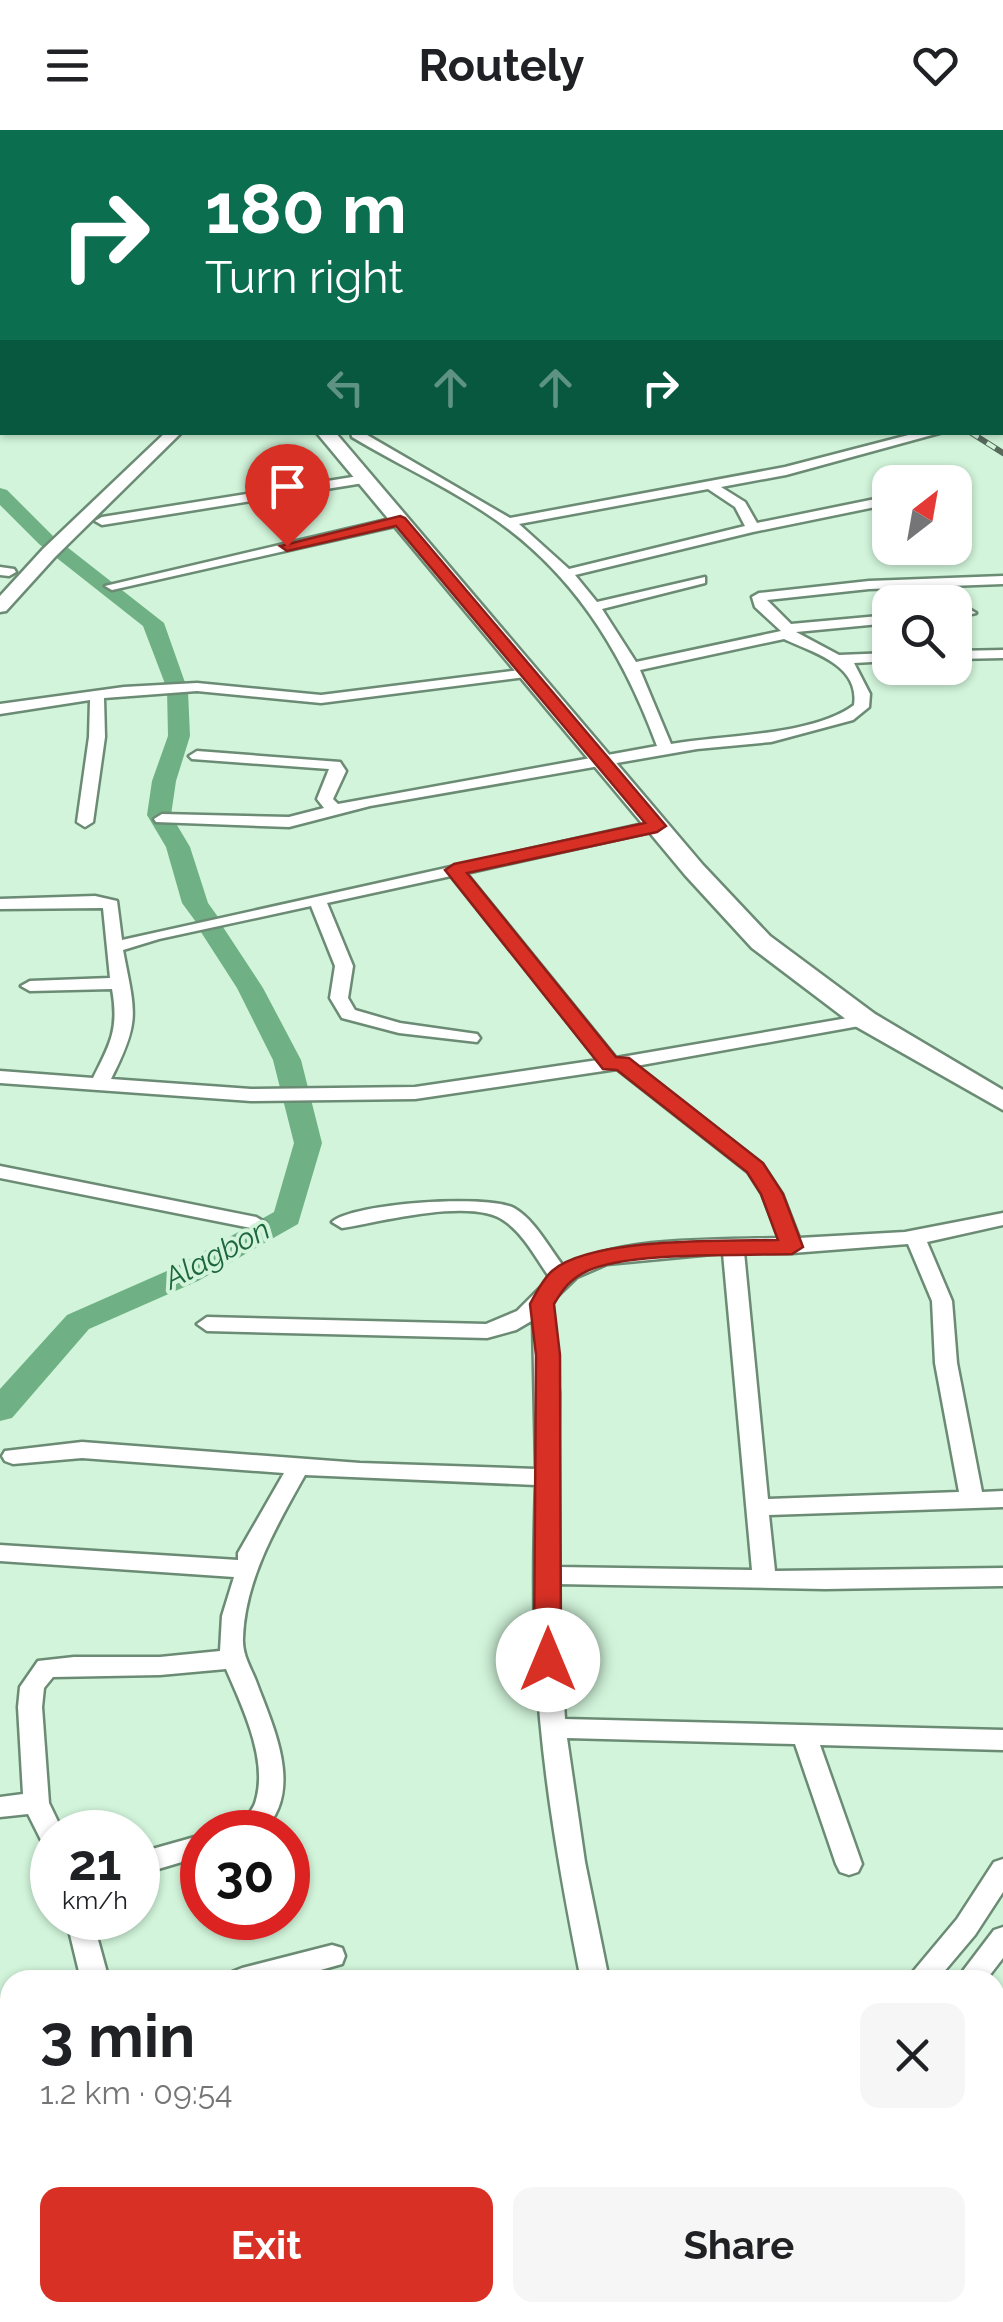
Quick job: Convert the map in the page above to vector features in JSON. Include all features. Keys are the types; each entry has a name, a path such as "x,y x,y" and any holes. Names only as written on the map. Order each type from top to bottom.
{"highway":[{"path":"328,436 657,826 761,942 864,1020 1003,1102"}],"main road":[{"path":"60,535 153,435"},
{"path":"3,575 40,552 171,435"},
{"path":"0,608 40,552"}],"street":[{"path":"363,435 508,522 568,573 635,667 666,750"},
{"path":"508,522 786,470 925,435"},
{"path":"102,521 365,479"},
{"path":"710,484 740,505 753,528"},
{"path":"568,573 872,504"},
{"path":"112,586 400,521"},
{"path":"593,607 700,580"},
{"path":"872,658 844,660 822,654 788,632 760,604 759,597 869,585 1003,580"},
{"path":"635,667 788,632 872,621"},
{"path":"972,655 1003,654"},
{"path":"162,819 280,824 369,801 666,750 771,737 848,717 865,700 844,660"},
{"path":"0,709 124,691 210,687 294,699 321,698 528,674"},
{"path":"85,822 98,737 97,696"},
{"path":"198,756 334,765 338,771 326,800 335,811"},
{"path":"116,947 657,826"},
{"path":"454,870 616,1064 755,1168 772,1194 792,1247"},
{"path":"317,899 344,966 339,998 348,1014 399,1028 471,1038"},
{"path":"0,904 104,902 111,906 125,1025 121,1042 100,1082"},
{"path":"30,986 118,983"},
{"path":"0,1077 285,1095 415,1093 616,1064 864,1020"},
{"path":"0,1172 256,1223"},
{"path":"342,1222 492,1206 511,1215 560,1276"},
{"path":"207,1324 487,1331 519,1323 542,1304 560,1276 582,1264 606,1258 662,1251 792,1247 915,1237 961,1232 1003,1219"},
{"path":"915,1237 942,1302 946,1362 972,1501"},
{"path":"733,1248 764,1579"},
{"path":"542,1304 548,1355 548,1660 565,1836 593,1970"},
{"path":"13,1456 82,1450 299,1466 548,1476"},
{"path":"266,1810 271,1796 272,1765 230,1647 241,1589 250,1569 250,1553 299,1466"},
{"path":"756,1507 1003,1500"},
{"path":"0,1553 250,1569"},
{"path":"548,1575 764,1579 1003,1577"},
{"path":"39,1810 30,1707 32,1687 47,1668 235,1659"},
{"path":"554,1728 1003,1740"},
{"path":"804,1734 849,1864"},
{"path":"0,1807 36,1803"},
{"path":"929,1970 966,1927 1003,1870"},
{"path":"978,1970 1003,1938"},
{"path":"85,1940 92,1970"},
{"path":"280,1970 332,1956"}],"waterway":[{"name":"Alagbon","path":"0,494 46,540 153,623 175,685"},
{"name":"Alagbon","path":"177,691 179,736 164,781 159,815 178,847 195,903 205,917"},
{"name":"Alagbon","path":"0,1410 78,1322 187,1274 287,1217 308,1143 287,1060 250,988 212,929"}],"railway":[{"path":"975,435 1003,453"}],"route":[{"path":"287,546 400,521 657,826 454,870 610,1064 621,1063 755,1168 772,1194 792,1247 662,1251 606,1258 582,1264 560,1276 552,1287 542,1304 548,1355 548,1660"}]}
